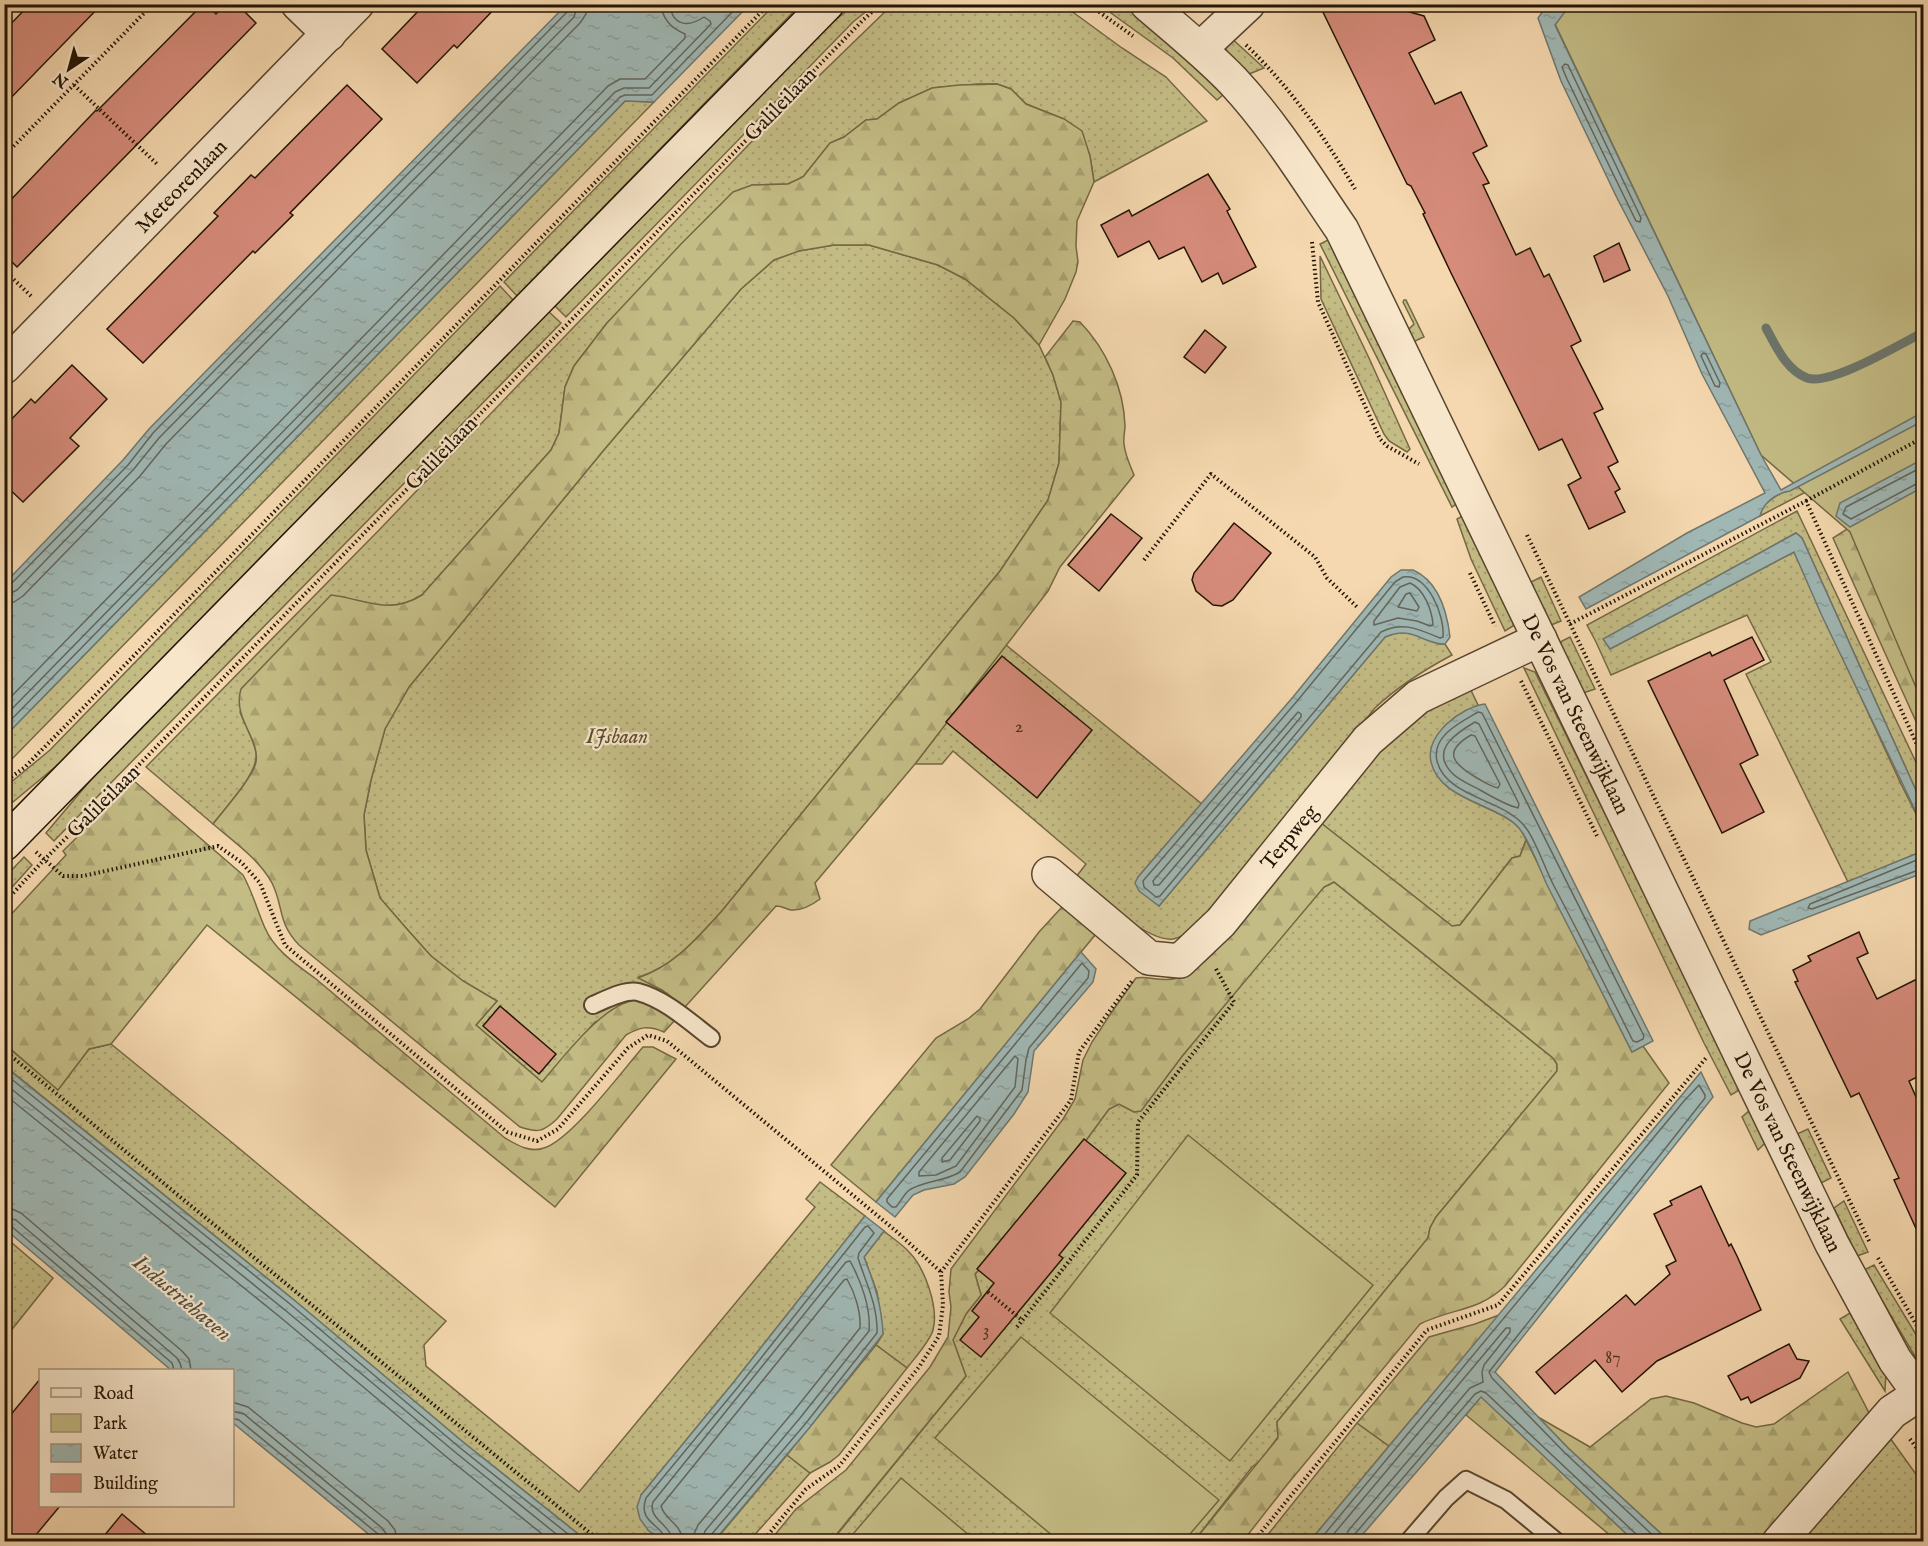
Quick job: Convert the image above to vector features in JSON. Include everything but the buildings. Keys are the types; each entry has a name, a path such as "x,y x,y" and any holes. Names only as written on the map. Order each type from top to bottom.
{"street":[{"path":"298,4 329,34"},
{"name":"Meteorenlaan","path":"4,367 357,4"},
{"name":"Galileilaan","path":"10,839 827,4"},
{"name":"De Vos van Steenwijklaan","path":"1147,4 1200,48 1234,82 1281,140 1342,230 1832,1244 1895,1360 1921,1397"},
{"path":"1200,48 1248,4"},
{"name":"Terpweg","path":"1149,958 1180,961 1221,922 1368,740 1418,697 1540,639"},
{"path":"1048,874 1149,958"},
{"path":"1779,1542 1892,1412 1921,1397"}],"lane":[{"path":"592,1005 615,996 637,992 665,1004 711,1038"},
{"path":"1408,1542 1446,1497 1466,1480 1506,1500 1557,1542"}],"path":[{"path":"4,156 153,4"},
{"path":"4,782 24,768 64,728 769,4"},
{"name":"Galileilaan","path":"4,903 854,28 881,4"},
{"path":"1088,4 1136,38"},
{"path":"74,85 180,186"},
{"path":"1318,245 1312,236 1318,302 1380,439 1386,446 1425,467 1420,456"},
{"path":"1540,639 1806,501 1923,437"},
{"path":"1144,560 1211,474 1315,558 1327,578 1357,607"},
{"path":"1806,501 1923,760"},
{"name":"De Vos van Steenwijklaan","path":"1467,563 1509,655"},
{"path":"10,839 44,860 63,876 83,876 218,846 241,862 260,883 285,945 507,1132 537,1141 558,1129 628,1048 648,1035 667,1041 896,1231 941,1272"},
{"path":"1017,1327 1137,1175 1138,1122 1234,1002 1201,940"},
{"path":"762,1542 806,1489 839,1466 919,1367 939,1336 943,1305 941,1272 1071,1100 1079,1052 1149,958"},
{"path":"4,1050 602,1542"},
{"path":"1253,1542 1426,1330 1498,1305 1706,1058"},
{"path":"988,1292 1022,1320"}],"green space":[{"path":"775,4 800,5 517,296 504,282"},
{"path":"854,5 874,5 853,22 566,317 555,306 808,42"},
{"path":"892,5 1063,5 1166,77 1207,121 1094,182 1090,156 1064,119 1026,104 1011,89 997,84 933,88 899,103 877,119 866,120 844,137 830,143 803,177 788,184 752,185 607,323 574,366 565,387 559,433 551,450 422,595 412,601 392,606 373,605 342,597 240,712 255,748 256,760 247,779 213,824 146,767 381,528 757,136"},
{"path":"1100,5 1122,5 1156,30 1224,94 1217,100 1173,58"},
{"path":"1564,5 1923,5 1923,704 1850,532 1761,455 1555,24"},
{"path":"1229,36 1264,68 1249,74 1227,52 1225,46"},
{"path":"997,84 1011,89 1026,104 1064,119 1082,131 1090,156 1094,182 1077,221 1078,262 1076,272 1065,299 1039,345 1014,318 965,279 938,265 869,245 834,245 799,251 774,260 741,289 603,451 409,687 385,729 364,815 366,850 380,898 431,956 463,981 497,1001 476,1025 542,1082 589,1028 619,1006 634,1000 648,1001 674,1021 664,1032 644,1028 626,1035 557,1119 540,1130 520,1127 299,945 287,929 276,892 267,874 245,851 213,824 244,784 256,762 254,745 240,709 241,689 331,595 388,605 410,601 422,595 551,450 559,433 565,387 574,366 607,323 733,192 752,185 788,184 803,177 830,143 844,137 866,120 877,119 899,103 932,88"},
{"path":"625,101 654,102 5,764 5,735"},
{"path":"1328,240 1456,504 1452,507 1320,244"},
{"name":"IJsbaan","path":"834,245 869,245 938,265 965,279 1014,318 1039,345 1053,375 1061,402 1059,463 1048,500 1000,571 721,912 694,941 674,958 652,972 639,977 685,1007 674,1021 648,1001 595,1022 542,1082 476,1025 497,1001 463,981 431,956 380,898 366,850 364,815 385,729 409,687 603,451 741,289 774,260 798,251"},
{"path":"1320,256 1410,449 1407,452 1389,441 1384,434 1321,299"},
{"path":"500,286 513,300 66,758 13,802 5,793 4,788 50,750"},
{"path":"1404,300 1424,337 1413,342 1407,331 1414,324"},
{"path":"548,311 561,323 54,841 46,833 116,750"},
{"path":"1073,321 1080,322 1098,344 1112,370 1124,412 1125,448 1134,475 1060,567 1048,591 915,764 815,883 820,899 799,910 776,906 685,1007 662,990 638,978 651,973 673,959 693,942 721,912 1000,571 1048,500 1059,463 1061,402 1045,357"},
{"path":"1873,448 1857,465 1760,516 1762,506 1782,492"},
{"path":"1797,511 1923,777 1923,806 1802,538 1796,533 1604,639 1610,649 1794,552 1901,784 1917,816 1923,812 1923,851 1848,882 1746,674 1771,662 1747,615 1611,675 1587,625"},
{"path":"1464,515 1516,613 1513,626 1505,631 1471,559 1457,519"},
{"path":"1850,527 1923,670 1923,737 1833,538"},
{"path":"1541,577 1561,621 1551,625 1529,583"},
{"path":"1398,632 1414,634 1439,644 1445,644 1452,655 1412,679 1375,708 1201,922 1177,938 1162,938 1150,933 1109,905 1076,877 1086,864 953,751 942,764 915,764 1006,645 1202,804 1138,877 1159,906 1385,637"},
{"path":"1570,637 1595,689 1583,693 1560,645 1562,641"},
{"path":"1524,668 1535,672 1741,1089 1731,1095 1704,1043"},
{"path":"1468,684 1478,705 1454,718 1438,735 1433,754 1434,768 1449,788 1513,822 1521,830 1526,840 1520,856 1512,858 1460,925 1452,926 1321,823 1394,733 1412,717"},
{"path":"134,781 243,875 269,936 287,957 505,1138 514,1143 534,1150 555,1142 582,1119 643,1047 653,1047 676,1059 555,1207 207,925 111,1044 89,1049 58,1090 5,1044 5,921 66,855 63,851"},
{"path":"1321,823 1452,926 1460,925 1512,858 1520,856 1526,840 1632,1052 1643,1046 1669,1083 1505,1286 1485,1301 1420,1324 1243,1541 1194,1541 1278,1438 1277,1422 1428,1238 1436,1217 1557,1071 1557,1064 1553,1058 1334,882 1324,887 1183,1055 1141,1111 1134,1112 1119,1104 1109,1109 1031,1215 975,1274 981,1295 966,1314 953,1340 966,1376 831,1541 769,1542 796,1509 846,1470 930,1367 948,1337 951,1269 1063,1119 1075,1099 1083,1060 1092,1042 1136,978 1177,978 1200,965 1222,944"},
{"path":"24,857 32,865 5,895 5,877"},
{"path":"1334,882 1553,1058 1557,1064 1557,1071 1436,1217 1428,1238 1277,1422 1278,1437 1261,1460 1252,1467 1194,1541 831,1542 966,1376 953,1340 966,1314 981,1295 975,1274 1031,1215 1109,1109 1119,1104 1134,1112 1141,1110 1183,1055 1307,906 1324,887"},
{"path":"1062,907 1095,935 876,1202 831,1165 936,1038 980,1009 1039,932"},
{"path":"4,1044 58,1090 89,1049 111,1044 446,1321 424,1345 426,1366 579,1492 815,1207 806,1199 820,1182 865,1216 641,1495 648,1530 663,1541 587,1541 5,1066"},
{"path":"1750,1110 1767,1141 1758,1150 1742,1117"},
{"path":"1808,1129 1831,1178 1821,1183 1797,1134"},
{"path":"1188,1135 1373,1285 1230,1461 1050,1313"},
{"path":"1844,1201 1868,1252 1857,1256 1834,1208"},
{"path":"884,1231 915,1259 925,1278 934,1311 933,1330 907,1368 876,1345 883,1334 877,1292 864,1257"},
{"path":"5,1237 53,1278 5,1338"},
{"path":"1874,1265 1923,1346 1923,1370 1864,1270"},
{"path":"1850,1313 1886,1371 1885,1391 1840,1319"},
{"path":"1499,1315 1389,1446 1357,1423 1429,1337"},
{"path":"1021,1337 1219,1500 1184,1541 1059,1541 935,1438"},
{"path":"876,1345 907,1368 839,1455 810,1473 787,1455"},
{"path":"1848,1372 1870,1415 1760,1542 1669,1541 1568,1448 1538,1417 1590,1447 1651,1399 1666,1396 1694,1403 1756,1427 1774,1424"},
{"path":"1481,1396 1634,1541 1617,1541 1466,1415"},
{"path":"1357,1423 1389,1446 1310,1541 1262,1542"},
{"path":"1890,1438 1923,1484 1923,1541 1797,1542"},
{"path":"787,1455 810,1473 749,1541 714,1542"},
{"path":"901,1478 976,1541 847,1541"}],"water":[{"path":"567,4 682,5 689,12 697,5 713,5 717,9 721,5 749,5 654,102 625,101 5,735 5,583 123,460 149,429"},
{"path":"1548,4 1570,5 1555,25 1761,455 1781,490 1923,412 1923,421 1790,491 1775,496 1764,507 1760,516 1586,609 1579,597 1687,533 1765,493 1702,374 1668,296 1617,198 1561,81 1538,18"},
{"path":"1923,459 1923,487 1850,527 1836,516 1840,503"},
{"path":"1796,533 1802,538 1923,806 1923,812 1918,816 1822,616 1794,552 1610,649 1603,639"},
{"path":"1401,570 1413,570 1429,581 1444,607 1450,637 1445,644 1403,633 1385,637 1159,906 1139,891 1135,883 1138,877 1293,697 1391,577"},
{"path":"1485,704 1653,1041 1632,1052 1522,832 1501,815 1446,786 1437,775 1431,762 1434,742 1447,724 1466,711"},
{"path":"1923,851 1923,873 1761,935 1749,929 1750,921"},
{"path":"1081,952 1096,969 1093,982 1034,1051 1028,1092 1014,1114 965,1177 954,1184 924,1190 913,1195 895,1217 876,1202"},
{"name":"Industriehaven","path":"4,1066 587,1541 377,1541 234,1424 234,1369 170,1369 5,1229"},
{"path":"1701,1072 1713,1097 1495,1372 1568,1448 1669,1541 1634,1541 1481,1397 1357,1541 1310,1541"},
{"path":"865,1216 884,1231 864,1257 877,1295 883,1334 810,1427 714,1541 663,1541 648,1530 640,1519 637,1507 641,1495"}],"waterway":[{"path":"1766,328 1782,357 1793,369 1807,378 1818,379 1848,370 1924,332"}]}
